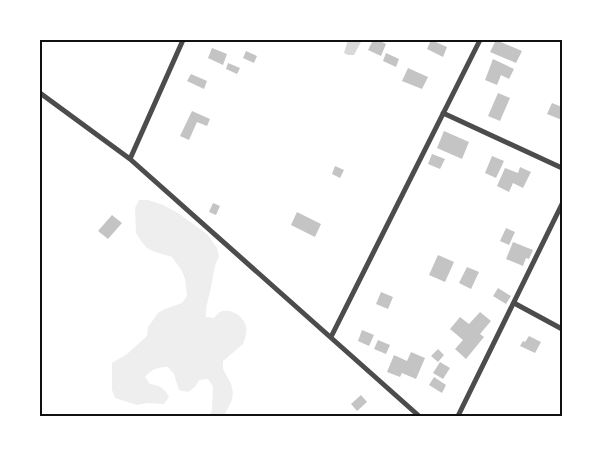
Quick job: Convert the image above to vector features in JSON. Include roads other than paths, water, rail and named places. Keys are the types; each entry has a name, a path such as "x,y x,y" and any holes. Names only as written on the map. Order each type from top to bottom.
{"street":[{"path":"130,159 183,40"},
{"path":"331,338 480,40"},
{"path":"40,94 130,159 419,416"},
{"path":"444,113 562,168"},
{"path":"458,416 562,204"},
{"path":"514,303 562,329"}]}
